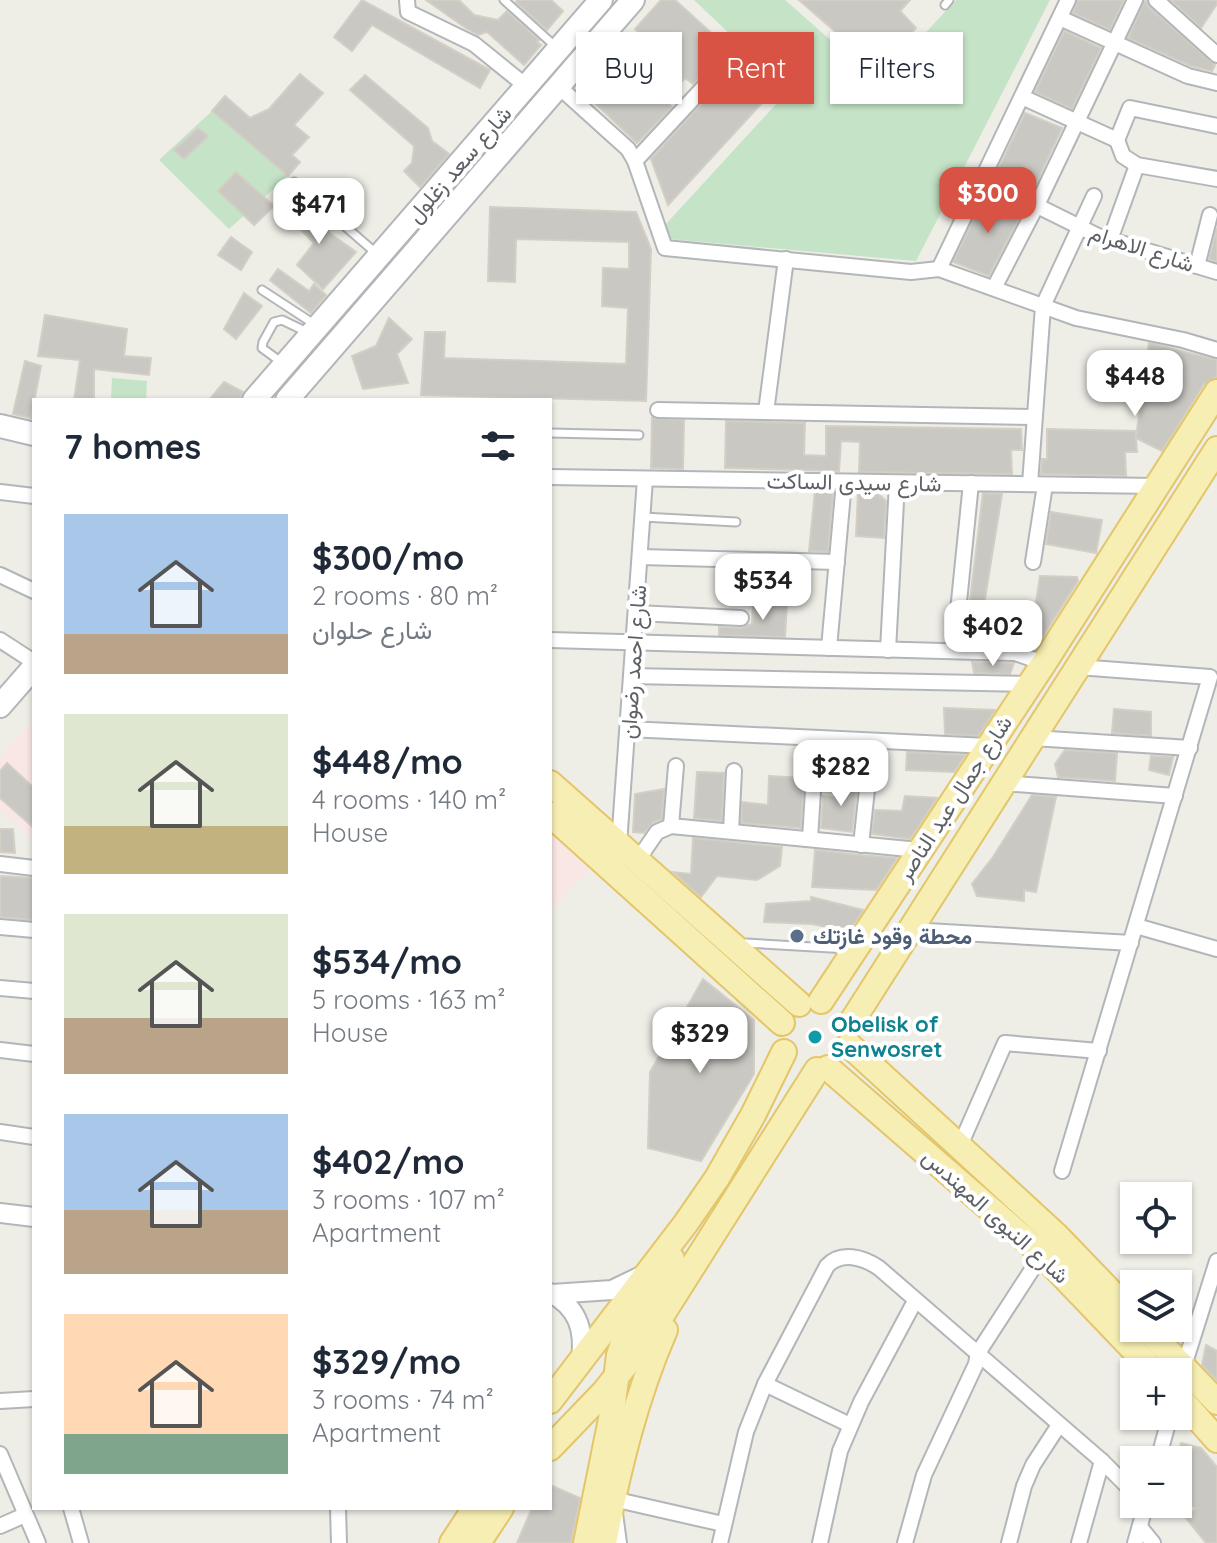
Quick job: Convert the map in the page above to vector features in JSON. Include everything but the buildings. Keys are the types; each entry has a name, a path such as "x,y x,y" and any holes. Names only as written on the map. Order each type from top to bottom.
{"main road":[{"name":"شارع سعد زغلول","path":"256,398 601,0"},
{"name":"شارع سعد زغلول","path":"289,398 633,0"},
{"path":"379,256 398,272"},
{"name":"شارع جمال عبد الناصر","path":"810,1003 855,951 1217,392"},
{"path":"0,426 32,434"},
{"name":"شارع جمال عبد الناصر","path":"849,1035 910,930 1217,449"},
{"path":"0,705 32,667"},
{"path":"552,792 557,815 782,1023"},
{"path":"552,1446 615,1379 648,1337 739,1192 823,1069 837,1062 849,1035 838,1010 810,1003 738,952 628,852 557,815"},
{"path":"810,1003 792,1009 782,1023 780,1038 784,1052 798,1066 823,1069"},
{"name":"شارع النبوى المهندس","path":"849,1035 1049,1244 1143,1358"},
{"path":"552,1398 717,1178 784,1052"},
{"name":"شارع النبوى المهندس","path":"823,1069 1049,1244 1120,1304"},
{"path":"717,1178 731,1179 739,1192"},
{"path":"586,1543 626,1334 669,1266 686,1223"},
{"path":"604,1543 628,1433 647,1372 692,1267"},
{"path":"1192,1384 1217,1402"},
{"path":"1192,1412 1217,1440"},
{"path":"452,1543 474,1510"},
{"path":"478,1543 500,1510"}],"street":[{"path":"407,0 408,12 474,44 526,86"},
{"path":"939,269 1068,0"},
{"path":"994,288 1135,0"},
{"path":"1156,0 1217,55"},
{"path":"1060,18 1188,76 1217,83"},
{"path":"557,85 628,149 665,248 911,272 939,269 1099,324 1183,340 1217,350"},
{"path":"635,161 698,93"},
{"path":"1022,97 1117,140"},
{"path":"1217,126 1130,108 1117,140 1123,156 1137,165 1217,179"},
{"path":"1110,240 1137,165"},
{"name":"شارع الاهرام","path":"983,179 1110,240 1217,272"},
{"path":"1030,484 1043,306 1094,196"},
{"path":"1197,266 1210,215"},
{"path":"766,412 786,259"},
{"path":"658,410 1034,417"},
{"path":"0,434 32,434"},
{"name":"شارع سيدى الساكت","path":"552,477 1157,486"},
{"name":"شارع احمد رضوان","path":"628,852 628,729 645,479"},
{"path":"829,648 844,482"},
{"path":"888,650 897,483"},
{"path":"954,651 971,483"},
{"path":"1033,562 1045,485"},
{"path":"0,492 32,496"},
{"path":"640,557 837,562"},
{"path":"0,575 32,590"},
{"path":"636,613 741,618"},
{"path":"0,640 32,664"},
{"path":"552,640 1015,653 1044,663"},
{"path":"1062,1171 1190,748 1211,700 1210,677 1078,667"},
{"path":"631,676 1029,684"},
{"path":"628,729 988,746"},
{"path":"1033,738 1190,748"},
{"path":"671,826 676,766"},
{"path":"731,831 734,771"},
{"path":"810,839 814,775"},
{"path":"861,845 868,780"},
{"path":"1003,783 1175,796"},
{"path":"628,852 671,826 919,850"},
{"path":"0,864 32,868"},
{"path":"1136,926 1217,949"},
{"path":"0,927 32,930"},
{"path":"910,930 1131,943"},
{"path":"0,988 32,991"},
{"path":"959,1148 1005,1043 1099,1051"},
{"path":"0,1050 32,1054"},
{"path":"0,1132 32,1137"},
{"path":"0,1213 32,1217"},
{"path":"905,1543 924,1475 976,1364 978,1353 1049,1244"},
{"path":"720,1543 746,1432 765,1384 833,1259 853,1257 872,1263 1120,1479"},
{"path":"1186,1358 1216,1267"},
{"path":"552,1294 612,1290 646,1272"},
{"path":"552,1295 569,1306 581,1326 581,1360"},
{"path":"820,1543 832,1478 850,1425 915,1301"},
{"path":"765,1384 850,1425"},
{"path":"0,1401 32,1399"},
{"path":"1009,1543 1024,1486 1033,1465 1059,1425"},
{"path":"0,1454 38,1543"},
{"path":"1079,1543 1102,1461"},
{"path":"619,1543 613,1499 723,1524"},
{"path":"72,1510 81,1543"},
{"path":"338,1510 339,1543"},
{"path":"0,1526 25,1515"},
{"path":"1135,1543 1142,1518"},
{"path":"1140,1527 1153,1543"}],"lane":[{"path":"504,0 558,49"},
{"path":"294,182 379,256"},
{"path":"262,290 314,330"},
{"path":"285,364 262,348 274,322 282,320 314,330"},
{"path":"552,433 639,435"},
{"path":"643,517 736,522"},
{"path":"738,952 746,943 855,951"}],"shaded area":[{"path":"32,720 32,837 0,810 0,757"},
{"path":"552,834 590,869 552,910"}],"green space":[{"path":"694,0 785,0 830,40 830,104 963,104 963,32 926,32 956,0 1050,0 916,261 669,239 666,224 776,104 814,104 814,32 728,32"},
{"path":"212,111 288,176 229,229 159,160"},
{"path":"112,378 147,381 146,398 111,398"}],"place":[{"name":"محطة وقود غازتك","path":"797,936"},
{"name":"Obelisk of Senwosret","path":"815,1037"}]}
